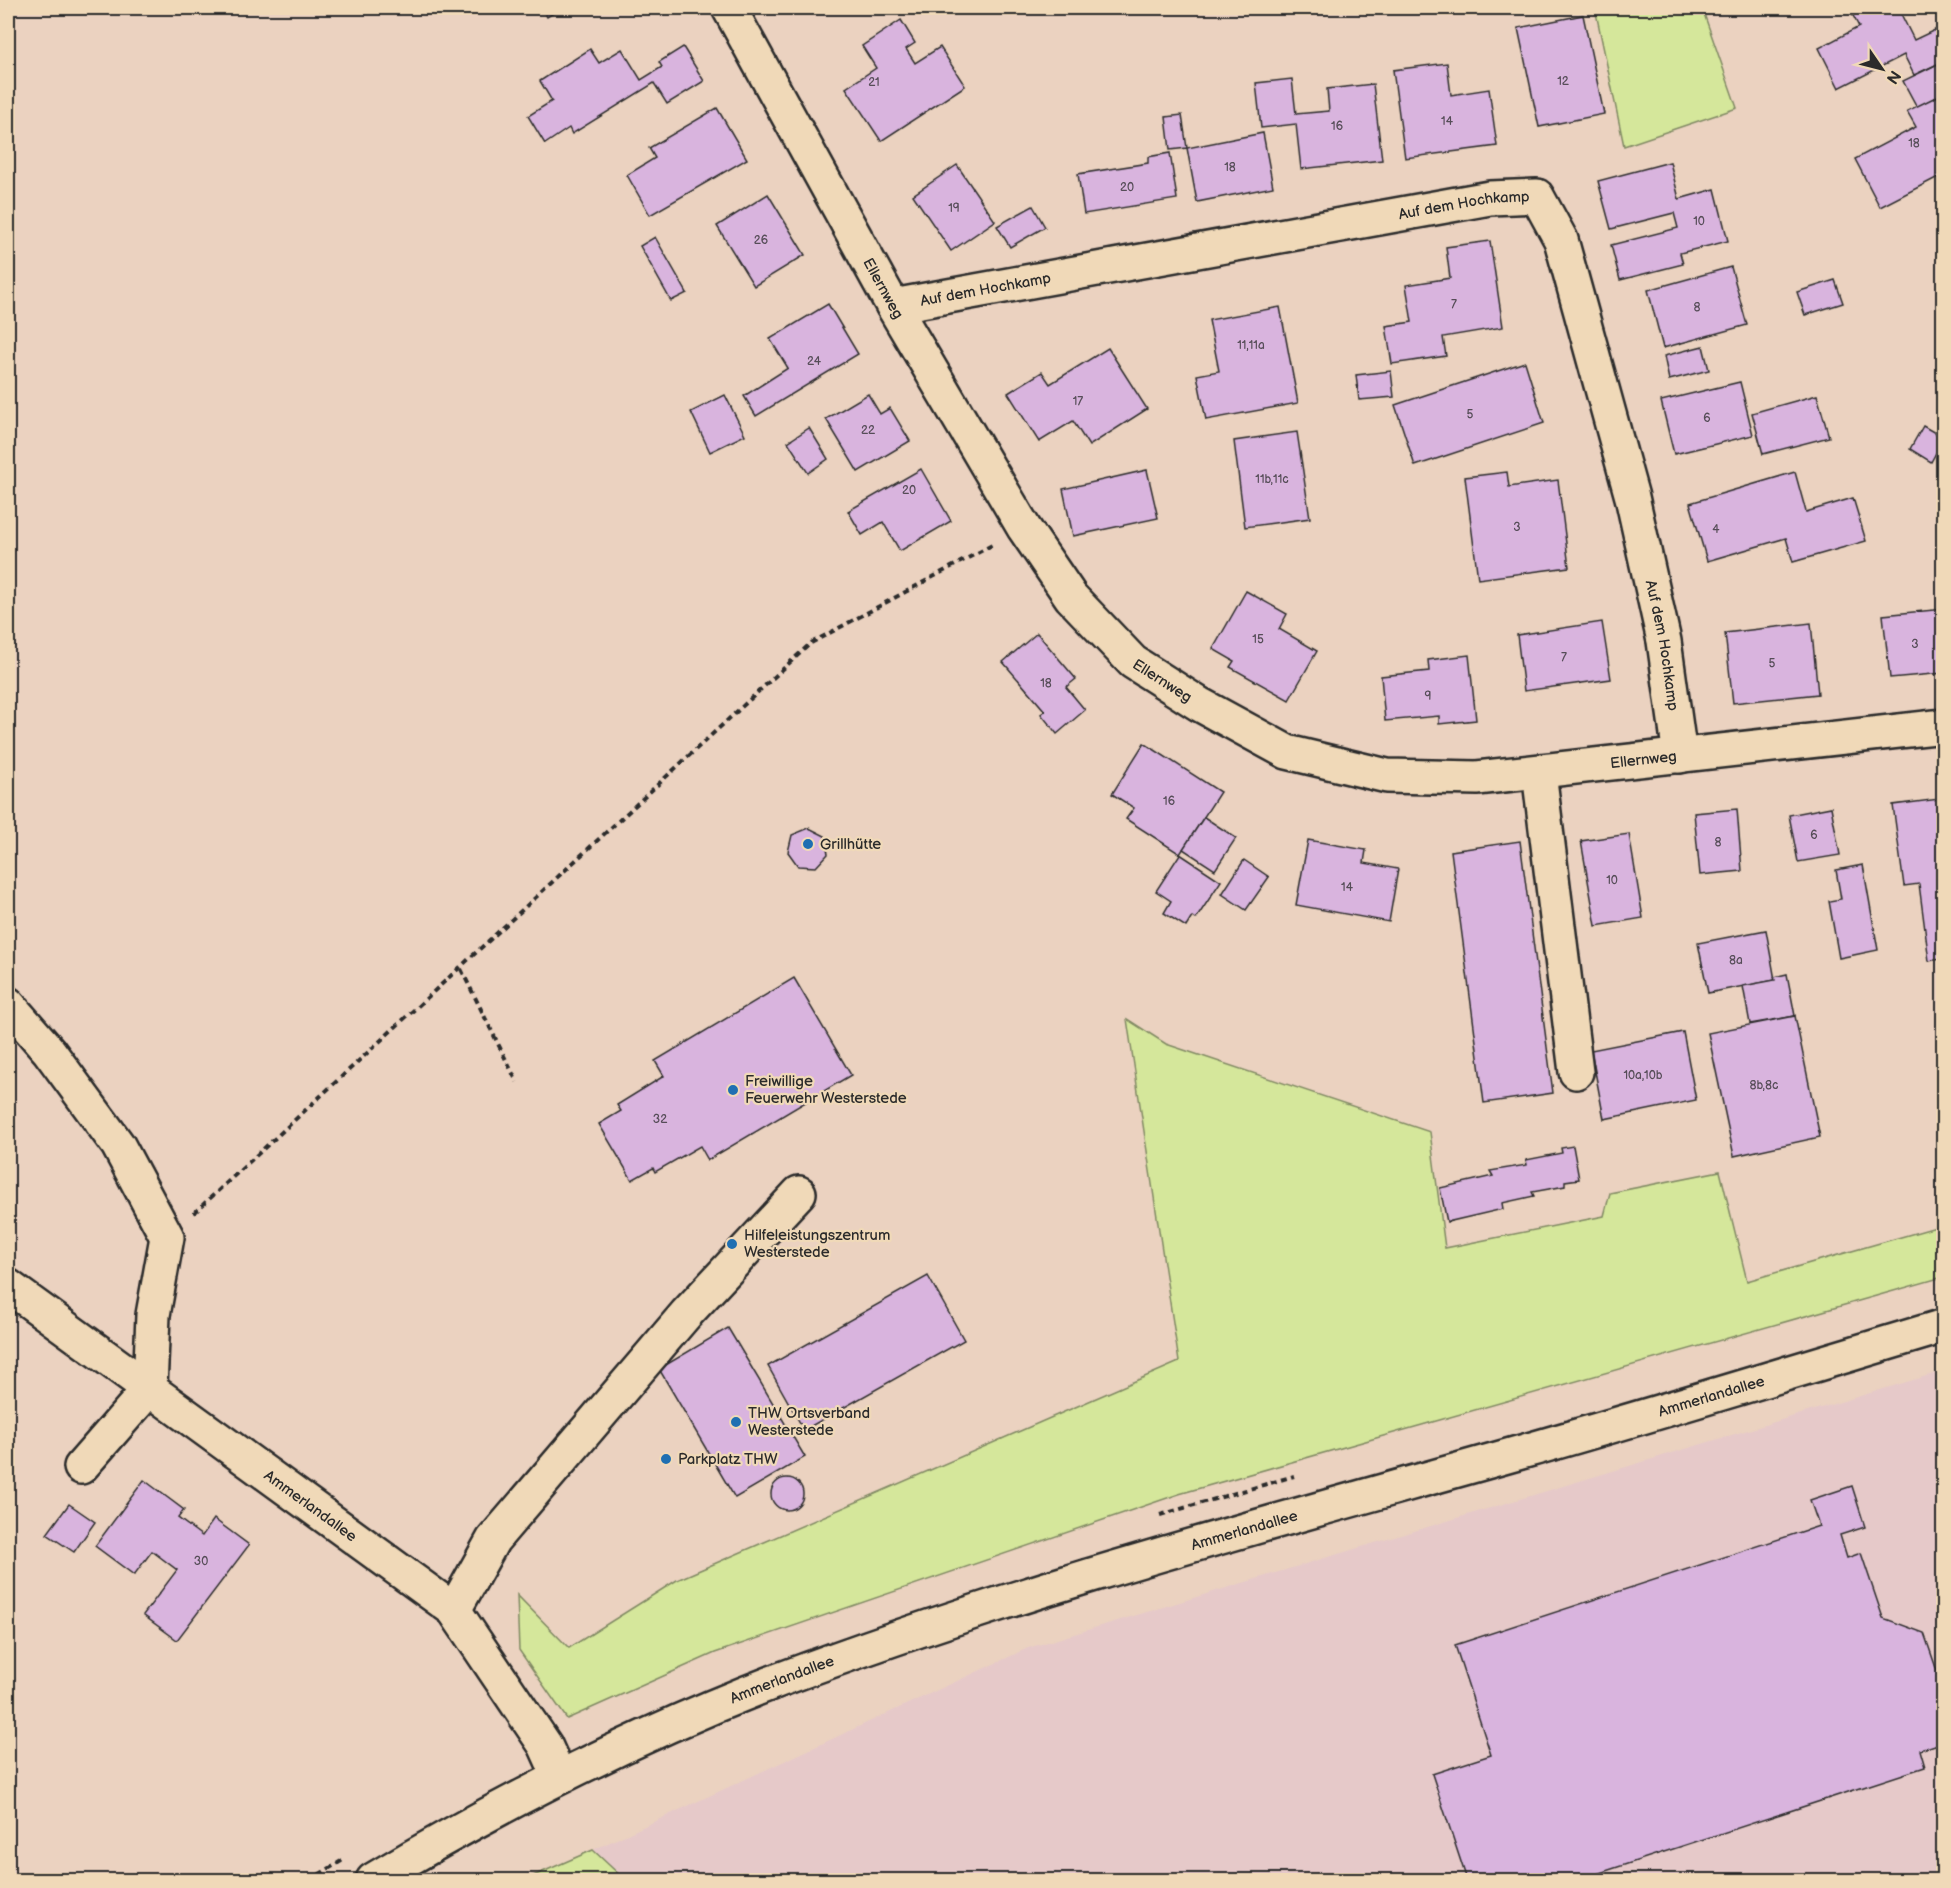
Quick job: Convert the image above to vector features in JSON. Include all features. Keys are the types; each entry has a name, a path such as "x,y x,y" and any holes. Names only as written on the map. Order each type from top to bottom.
{"street":[{"name":"Ellernweg","path":"729,8 893,306 1024,528 1071,597 1133,663 1199,704 1287,752 1387,777 1477,778 1944,726"},
{"name":"Auf dem Hochkamp","path":"893,306 1490,198 1537,196 1561,240 1632,497 1664,641 1680,756"},
{"path":"1539,772 1576,1072"},
{"path":"8,1004 49,1051 118,1145 167,1237 153,1315 150,1388 81,1467"},
{"path":"454,1610 494,1540 686,1314 799,1193"},
{"name":"Ammerlandallee","path":"8,1286 454,1610 545,1745 559,1776"},
{"name":"Ammerlandallee","path":"373,1881 445,1837 559,1776 775,1682 919,1630 1319,1507 1525,1451 1944,1326"}],"path":[{"path":"167,1237 461,969 812,643 1024,528"},
{"path":"461,969 517,1082"}],"shaded area":[{"path":"1943,1371 1943,1880 625,1880 593,1850 1028,1648"}],"green space":[{"path":"1595,8 1702,8 1737,108 1624,146"},
{"path":"1127,1019 1166,1044 1430,1132 1445,1248 1604,1216 1610,1193 1720,1171 1747,1281 1943,1225 1943,1277 1179,1494 715,1653 567,1719 519,1650 517,1595 569,1648 677,1580 1179,1362"},
{"path":"593,1850 625,1880 524,1880"}],"building":[{"path":"542,8 562,8 547,17"},
{"path":"1849,8 1898,8 1914,40 1939,28 1944,37 1944,61 1914,75 1904,55 1839,88 1819,48 1859,27"},
{"path":"1583,15 1604,114 1539,127 1518,28"},
{"path":"901,20 915,43 906,49 915,63 940,47 965,86 881,141 846,88 876,68 862,46"},
{"path":"683,47 704,81 667,104 654,83 572,134 569,128 545,144 528,116 552,101 540,81 590,49 599,63 622,49 641,80 662,67 659,62"},
{"path":"1944,61 1944,93 1917,107 1903,81"},
{"path":"1447,63 1451,95 1489,89 1497,146 1405,158 1393,70"},
{"path":"1292,79 1296,114 1329,111 1327,89 1373,84 1382,160 1301,169 1296,124 1261,128 1256,83"},
{"path":"1944,93 1944,119 1941,121 1944,127 1944,174 1880,207 1855,159 1916,127 1907,111"},
{"path":"717,108 747,159 650,215 627,175 655,158 649,148"},
{"path":"1182,115 1187,148 1170,150 1166,117"},
{"path":"1263,133 1273,187 1197,202 1187,148"},
{"path":"1170,153 1177,199 1084,214 1078,174 1148,163 1148,157"},
{"path":"1670,162 1679,199 1715,189 1728,241 1680,253 1683,264 1620,280 1611,245 1678,228 1674,213 1611,229 1598,181"},
{"path":"957,165 995,221 951,251 913,195"},
{"path":"768,194 805,255 754,286 717,226"},
{"path":"1033,206 1045,227 1010,247 997,226"},
{"path":"655,237 687,293 671,301 640,246"},
{"path":"1490,241 1503,327 1443,337 1446,356 1392,364 1386,326 1412,322 1406,285 1450,278 1446,247"},
{"path":"1731,267 1747,325 1663,348 1648,290"},
{"path":"1835,280 1843,303 1805,315 1797,292"},
{"path":"828,304 858,354 756,416 744,396 788,368 770,339"},
{"path":"1280,307 1298,403 1206,420 1197,375 1219,371 1209,320"},
{"path":"1703,346 1709,370 1669,380 1664,356"},
{"path":"1108,348 1147,409 1089,446 1073,421 1039,442 1008,393 1042,372 1050,384"},
{"path":"1525,362 1544,423 1415,466 1395,405"},
{"path":"1391,371 1394,397 1359,400 1356,375"},
{"path":"1740,382 1753,435 1674,454 1661,401"},
{"path":"868,394 880,414 890,408 910,441 858,472 826,419"},
{"path":"725,395 745,435 710,452 691,412"},
{"path":"1817,395 1829,437 1763,454 1752,413"},
{"path":"1923,426 1944,438 1931,462 1910,449"},
{"path":"809,428 828,459 808,473 788,442"},
{"path":"1297,432 1310,518 1245,527 1234,441"},
{"path":"921,469 951,521 900,551 883,522 862,535 848,511"},
{"path":"1147,470 1158,518 1073,536 1063,489"},
{"path":"1507,472 1509,487 1558,480 1569,567 1478,579 1465,477"},
{"path":"1795,472 1806,512 1853,498 1866,541 1793,562 1786,538 1707,561 1690,503"},
{"path":"1246,591 1287,614 1279,629 1317,651 1289,700 1230,667 1234,661 1213,649"},
{"path":"1944,609 1944,673 1890,678 1883,615"},
{"path":"1602,622 1611,679 1524,691 1517,635"},
{"path":"1811,623 1818,694 1733,703 1725,633"},
{"path":"1037,633 1076,679 1066,687 1085,710 1057,734 1041,714 1045,711 1003,662"},
{"path":"1469,655 1476,720 1439,724 1439,716 1385,721 1381,676 1429,671 1428,660"},
{"path":"1144,743 1220,792 1180,854 1126,819 1134,808 1112,794"},
{"path":"1939,799 1944,833 1944,981 1941,959 1929,961 1919,884 1904,886 1893,805"},
{"path":"1831,807 1840,855 1798,862 1789,815"},
{"path":"1737,809 1742,871 1700,875 1694,813"},
{"path":"1204,817 1236,838 1215,870 1183,849"},
{"name":"Grillhütte","path":"809,828 825,836 828,854 816,867 798,866 788,852 792,835"},
{"path":"1629,834 1643,918 1596,926 1581,841"},
{"path":"1308,840 1366,850 1364,863 1398,869 1389,922 1296,905"},
{"path":"1520,841 1553,1093 1484,1103 1451,851"},
{"path":"1180,854 1221,881 1196,919 1192,917 1186,927 1164,913 1171,901 1156,891"},
{"path":"1244,860 1269,877 1246,910 1222,894"},
{"path":"1863,865 1878,950 1839,958 1829,901 1841,899 1836,870"},
{"path":"1766,930 1775,980 1708,993 1698,943"},
{"path":"1787,974 1795,1016 1750,1024 1743,986 1775,980 1774,977"},
{"name":"Freiwillige Feuerwehr Westerstede","path":"794,978 851,1075 708,1160 700,1146 655,1172 653,1168 632,1180 599,1124 621,1111 617,1105 664,1076 655,1061"},
{"path":"1795,1016 1820,1137 1734,1156 1708,1033"},
{"path":"1683,1032 1696,1100 1604,1119 1591,1050"},
{"path":"1573,1146 1579,1179 1565,1181 1565,1186 1532,1192 1534,1196 1502,1203 1503,1209 1447,1222 1440,1188 1493,1176 1490,1171 1527,1165 1526,1160 1562,1153 1561,1148"},
{"path":"928,1276 964,1340 804,1430 768,1366"},
{"name":"THW Ortsverband Westerstede","path":"728,1328 805,1457 735,1498 659,1369"},
{"path":"787,1478 798,1483 803,1494 798,1505 787,1510 776,1505 771,1494 776,1483"},
{"path":"144,1480 184,1510 178,1518 202,1536 214,1519 249,1545 177,1640 143,1615 177,1570 152,1551 134,1575 95,1546"},
{"path":"1852,1486 1865,1527 1840,1535 1847,1558 1861,1553 1883,1618 1924,1633 1944,1691 1944,1742 1920,1750 1925,1767 1578,1880 1467,1880 1432,1774 1491,1755 1455,1645 1819,1526 1810,1500"},
{"path":"69,1504 95,1522 74,1552 47,1534"}],"place":[{"name":"Grillhütte","path":"808,844"},
{"name":"Freiwillige Feuerwehr Westerstede","path":"733,1090"},
{"name":"Hilfeleistungszentrum Westerstede","path":"732,1244"},
{"name":"THW Ortsverband Westerstede","path":"736,1422"},
{"name":"Parkplatz THW","path":"666,1459"}]}
